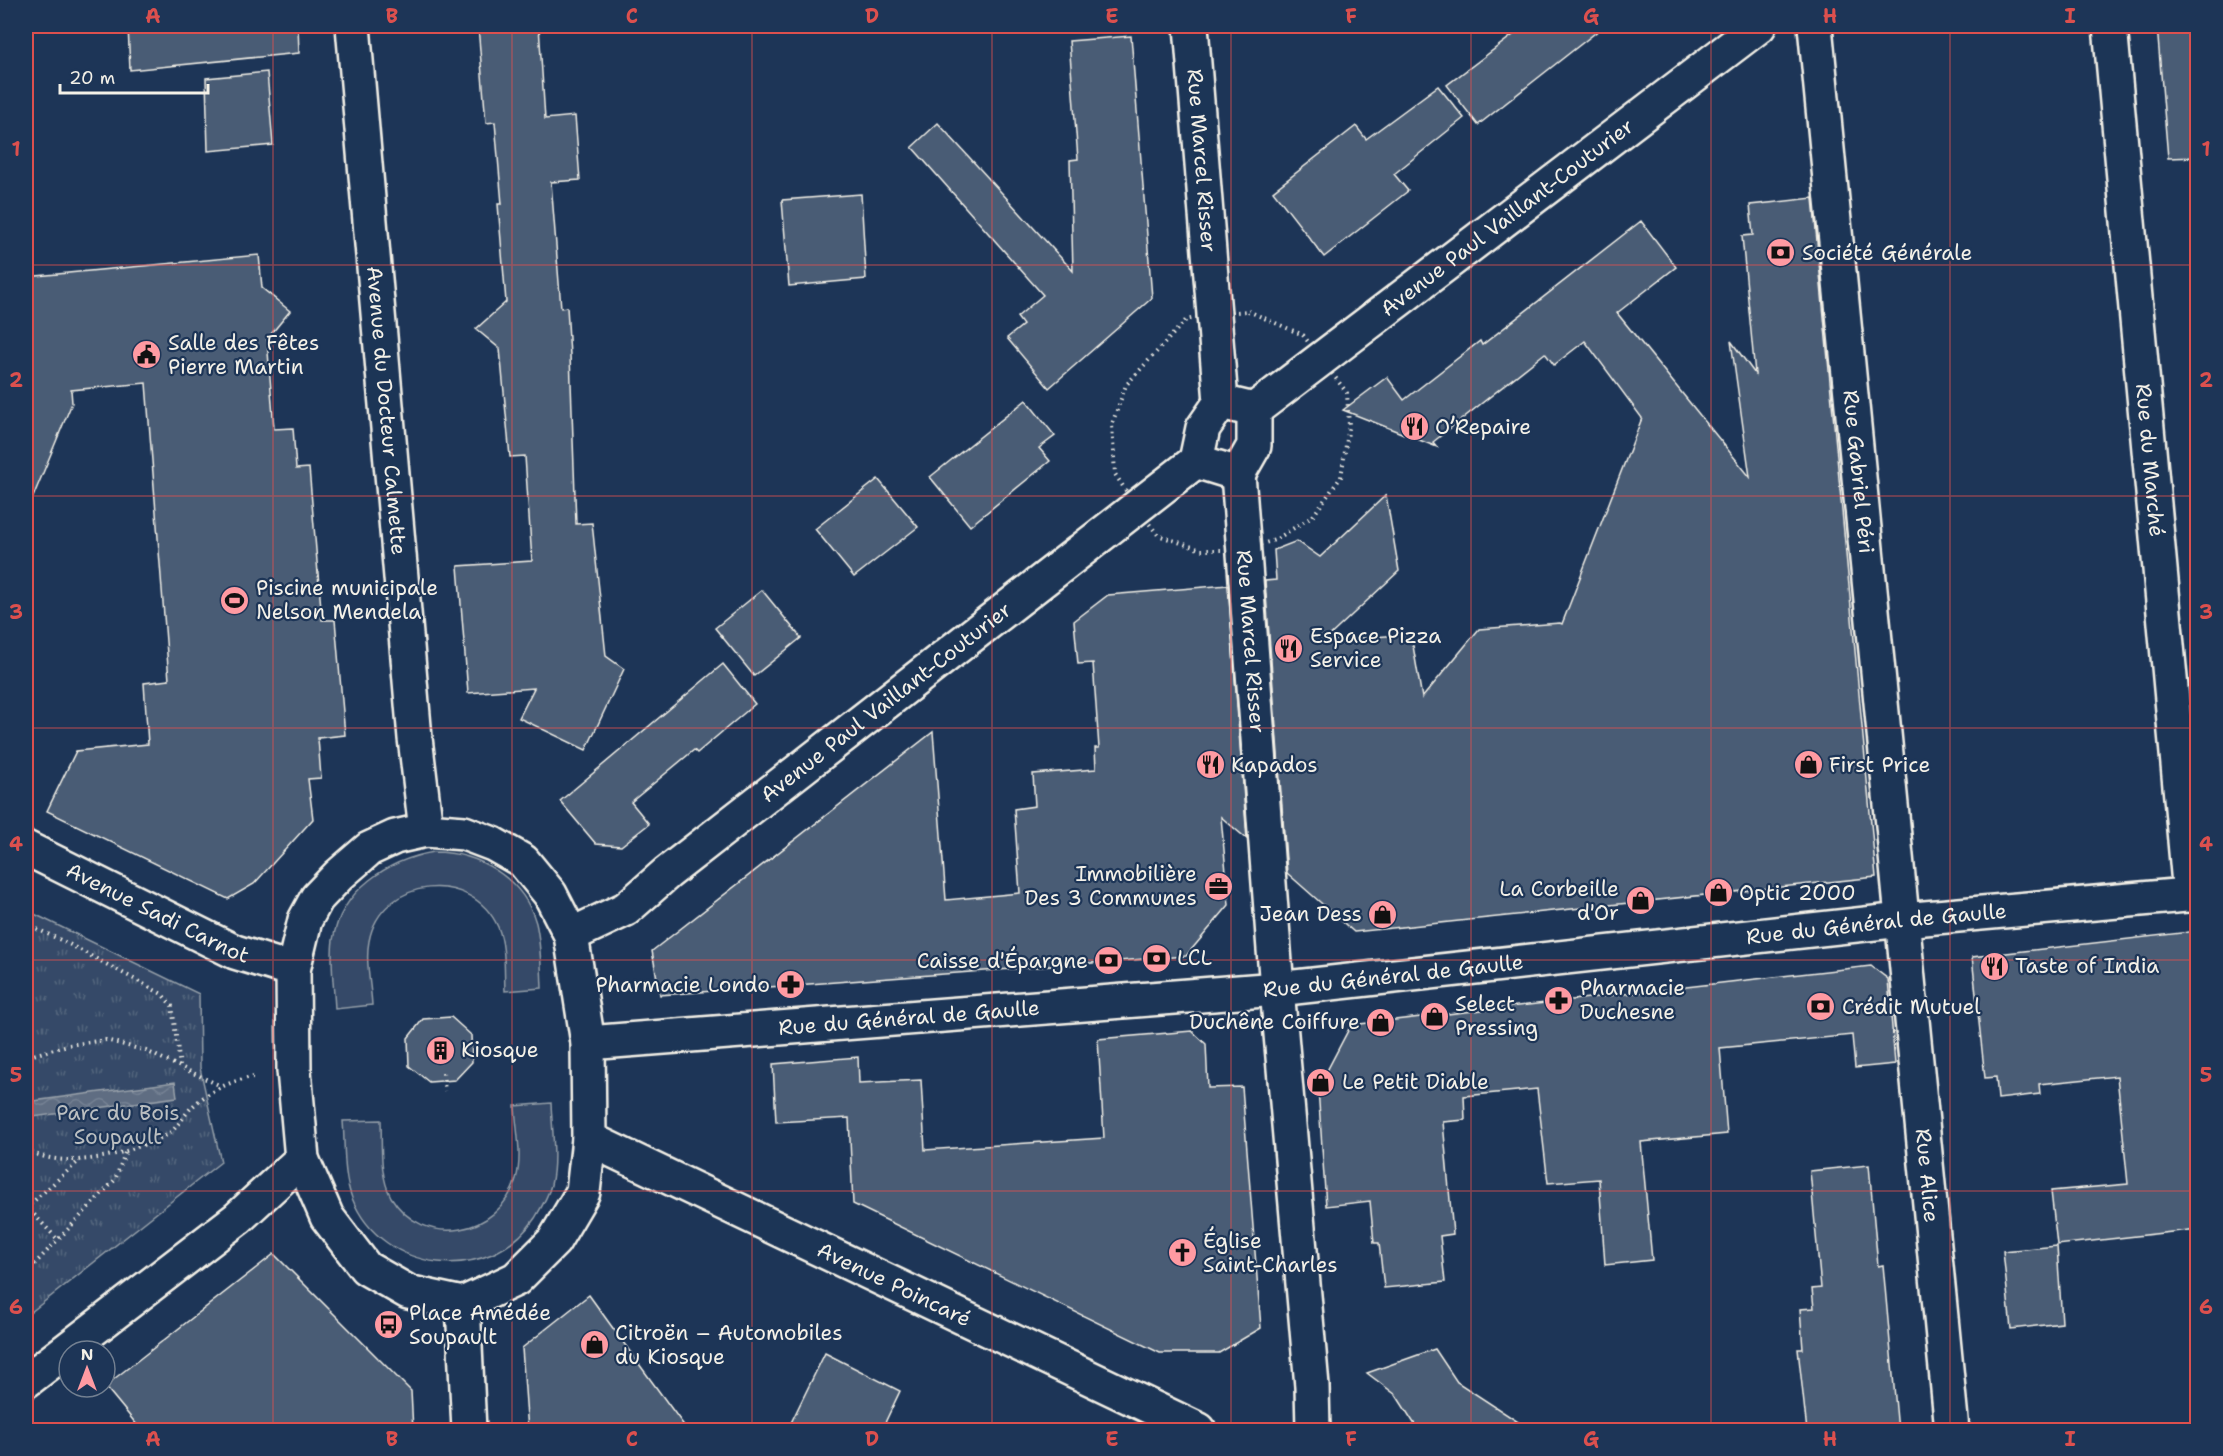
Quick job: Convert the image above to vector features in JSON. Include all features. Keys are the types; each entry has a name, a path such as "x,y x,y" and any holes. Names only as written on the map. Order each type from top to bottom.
{"street":[{"name":"Avenue du Docteur Calmette","path":"353,26 415,738 426,830"},
{"name":"Rue Marcel Risser","path":"1191,26 1221,402"},
{"name":"Avenue Paul Vaillant-Couturier","path":"1254,410 1759,26"},
{"name":"Rue Gabriel Péri","path":"1815,26 1902,920"},
{"name":"Rue du Marché","path":"2110,26 2194,894"},
{"path":"1221,402 1254,410 1254,446 1238,474 1196,461 1203,428 1221,402"},
{"name":"Avenue Paul Vaillant-Couturier","path":"571,935 626,909 667,873 1196,461"},
{"name":"Rue Marcel Risser","path":"1238,474 1277,989 1312,1386 1313,1431"},
{"path":"426,830 464,833 493,844 523,861 550,894 571,935 588,1043 589,1139 583,1192 554,1241 516,1279 463,1304 408,1292 366,1268 327,1217 302,1159 294,1070 293,970 305,920 324,890 369,849 395,837 426,830"},
{"name":"Avenue Sadi Carnot","path":"26,848 235,951 293,970"},
{"name":"Rue du Général de Gaulle","path":"588,1043 1277,989 1902,920 2194,894"},
{"name":"Rue Alice","path":"1902,920 1952,1431"},
{"name":"Avenue Poincaré","path":"589,1139 1199,1431"},
{"path":"26,1382 238,1218 302,1159"},
{"path":"463,1304 469,1431"}],"path":[{"path":"26,924 65,942 162,994 172,1006 180,1066"},
{"path":"26,1063 33,1055 68,1045 106,1040 146,1051 222,1087"},
{"path":"443,1073 445,1091"},
{"path":"26,1150 38,1156 80,1160 126,1152 170,1134 193,1106 222,1087 241,1078 260,1076"},
{"path":"26,1273 115,1180 126,1152"},
{"path":"58,1240 26,1207 80,1160"}],"green space":[{"path":"434,852 450,853 482,863 510,881 521,893 536,923 542,988 505,991 501,934 485,908 469,895 449,889 428,888 408,893 391,904 377,920 368,949 372,1005 335,1009 332,948 338,922 346,906 356,892 384,870 400,862"},
{"name":"Parc du Bois Soupault","path":"26,910 199,994 200,1068 221,1162 26,1316"},
{"path":"551,1103 554,1165 548,1194 535,1218 515,1240 492,1254 465,1262 438,1262 411,1256 387,1243 367,1223 352,1198 346,1170 343,1121 381,1120 382,1159 387,1188 391,1197 405,1214 422,1225 440,1230 459,1229 477,1224 494,1213 507,1198 516,1179 519,1152 515,1106"}],"water":[{"path":"175,1082 177,1097 26,1118 26,1102"}],"building":[{"path":"128,26 298,26 299,53 130,70"},
{"path":"478,26 539,26 545,119 575,116 580,180 551,182 561,308 567,307 576,524 592,523 606,656 624,669 586,750 519,718 534,688 468,693 458,566 532,561 525,456 510,457 500,349 476,329 506,302 498,204 502,204 495,122 486,123"},
{"path":"1525,26 1604,26 1478,125 1447,85"},
{"path":"2157,26 2198,26 2198,157 2168,158"},
{"path":"1131,36 1152,298 1049,388 1007,338 1023,325 1017,317 1043,295 912,147 938,123 1073,271 1070,160 1078,159 1069,41"},
{"path":"267,72 273,145 208,151 206,78"},
{"path":"1438,86 1464,118 1394,174 1408,191 1324,257 1273,191 1356,126 1366,139"},
{"path":"861,194 866,279 789,286 782,200"},
{"path":"1813,198 1876,877 1354,932 1287,873 1265,581 1276,580 1274,550 1297,541 1320,557 1386,495 1399,571 1324,641 1411,634 1422,698 1479,629 1562,624 1642,418 1585,341 1554,365 1545,353 1433,442 1437,447 1343,410 1387,377 1404,400 1480,341 1482,345 1641,221 1676,267 1617,313 1750,477 1731,341 1755,374 1742,236 1753,235 1750,205"},
{"path":"259,255 262,288 290,311 267,339 274,429 293,428 296,469 309,468 322,620 335,620 345,735 318,738 321,778 308,779 313,819 254,884 228,899 47,811 76,751 148,744 144,683 169,680 146,383 71,390 72,403 26,514 26,277"},
{"path":"1026,400 1055,436 1039,448 1050,461 970,526 930,477"},
{"path":"878,479 918,527 854,577 815,529"},
{"path":"1228,585 1247,839 1221,817 1229,905 1186,956 660,995 652,951 933,732 946,900 1020,893 1014,809 1035,806 1033,774 1096,769 1095,748 1099,748 1093,663 1078,664 1074,621 1108,595"},
{"path":"762,590 801,638 754,676 715,628"},
{"path":"723,664 755,704 697,753 694,750 631,802 649,824 621,846 596,844 560,801"},
{"path":"2198,931 2198,1229 2057,1245 2051,1191 2128,1184 2117,1076 2039,1084 2040,1094 1998,1099 1996,1077 1985,1078 1972,957"},
{"path":"1871,966 1888,979 1895,1064 1855,1068 1852,1035 1720,1048 1727,1134 1641,1142 1652,1260 1605,1265 1599,1179 1548,1183 1537,1089 1464,1096 1465,1120 1443,1122 1453,1234 1440,1236 1445,1282 1384,1288 1379,1243 1374,1243 1370,1201 1326,1206 1318,1088 1351,1025"},
{"name":"Kiosque","path":"451,1017 471,1035 472,1062 455,1080 429,1082 409,1066 408,1038 423,1019"},
{"path":"1192,1031 1206,1044 1208,1088 1242,1087 1261,1328 1219,1353 1160,1353 853,1204 849,1118 776,1122 773,1064 858,1057 859,1083 921,1080 925,1150 1104,1138 1098,1039"},
{"path":"1869,1165 1878,1266 1883,1265 1898,1431 1807,1431 1798,1349 1803,1349 1800,1309 1814,1308 1812,1289 1821,1288 1810,1171"},
{"path":"2057,1246 2062,1323 2011,1329 2003,1251"},
{"path":"274,1254 411,1391 413,1431 142,1431 116,1399 117,1377"},
{"name":"Citroën – Automobiles du Kiosque","path":"589,1295 688,1431 528,1431 522,1348"},
{"path":"1435,1349 1457,1382 1532,1431 1419,1431 1396,1395 1367,1373"},
{"path":"825,1353 900,1391 881,1431 787,1431"}],"place":[{"name":"Société Générale","path":"1781,253"},
{"name":"Salle des Fêtes Pierre Martin","path":"147,355"},
{"name":"O’Repaire","path":"1414,427"},
{"name":"Piscine municipale Nelson Mendela","path":"235,600"},
{"name":"Espace Pizza Service","path":"1289,648"},
{"name":"Kapados","path":"1210,765"},
{"name":"First Price","path":"1808,765"},
{"name":"Immobilière Des 3 Communes","path":"1218,886"},
{"name":"Optic 2000","path":"1718,893"},
{"name":"La Corbeille d'Or","path":"1640,901"},
{"name":"Jean Dess","path":"1383,914"},
{"name":"LCL","path":"1156,958"},
{"name":"Caisse d'Épargne","path":"1109,961"},
{"name":"Taste of India","path":"1994,966"},
{"name":"Pharmacie Londo","path":"791,985"},
{"name":"Pharmacie Duchesne","path":"1559,1000"},
{"name":"Crédit Mutuel","path":"1821,1007"},
{"name":"Select Pressing","path":"1434,1016"},
{"name":"Duchêne Coiffure","path":"1381,1022"},
{"name":"Kiosque","path":"440,1050"},
{"name":"Le Petit Diable","path":"1321,1082"},
{"name":"Église Saint-Charles","path":"1182,1253"},
{"name":"Place Amédée Soupault","path":"388,1325"},
{"name":"Citroën – Automobiles du Kiosque","path":"594,1345"}]}
